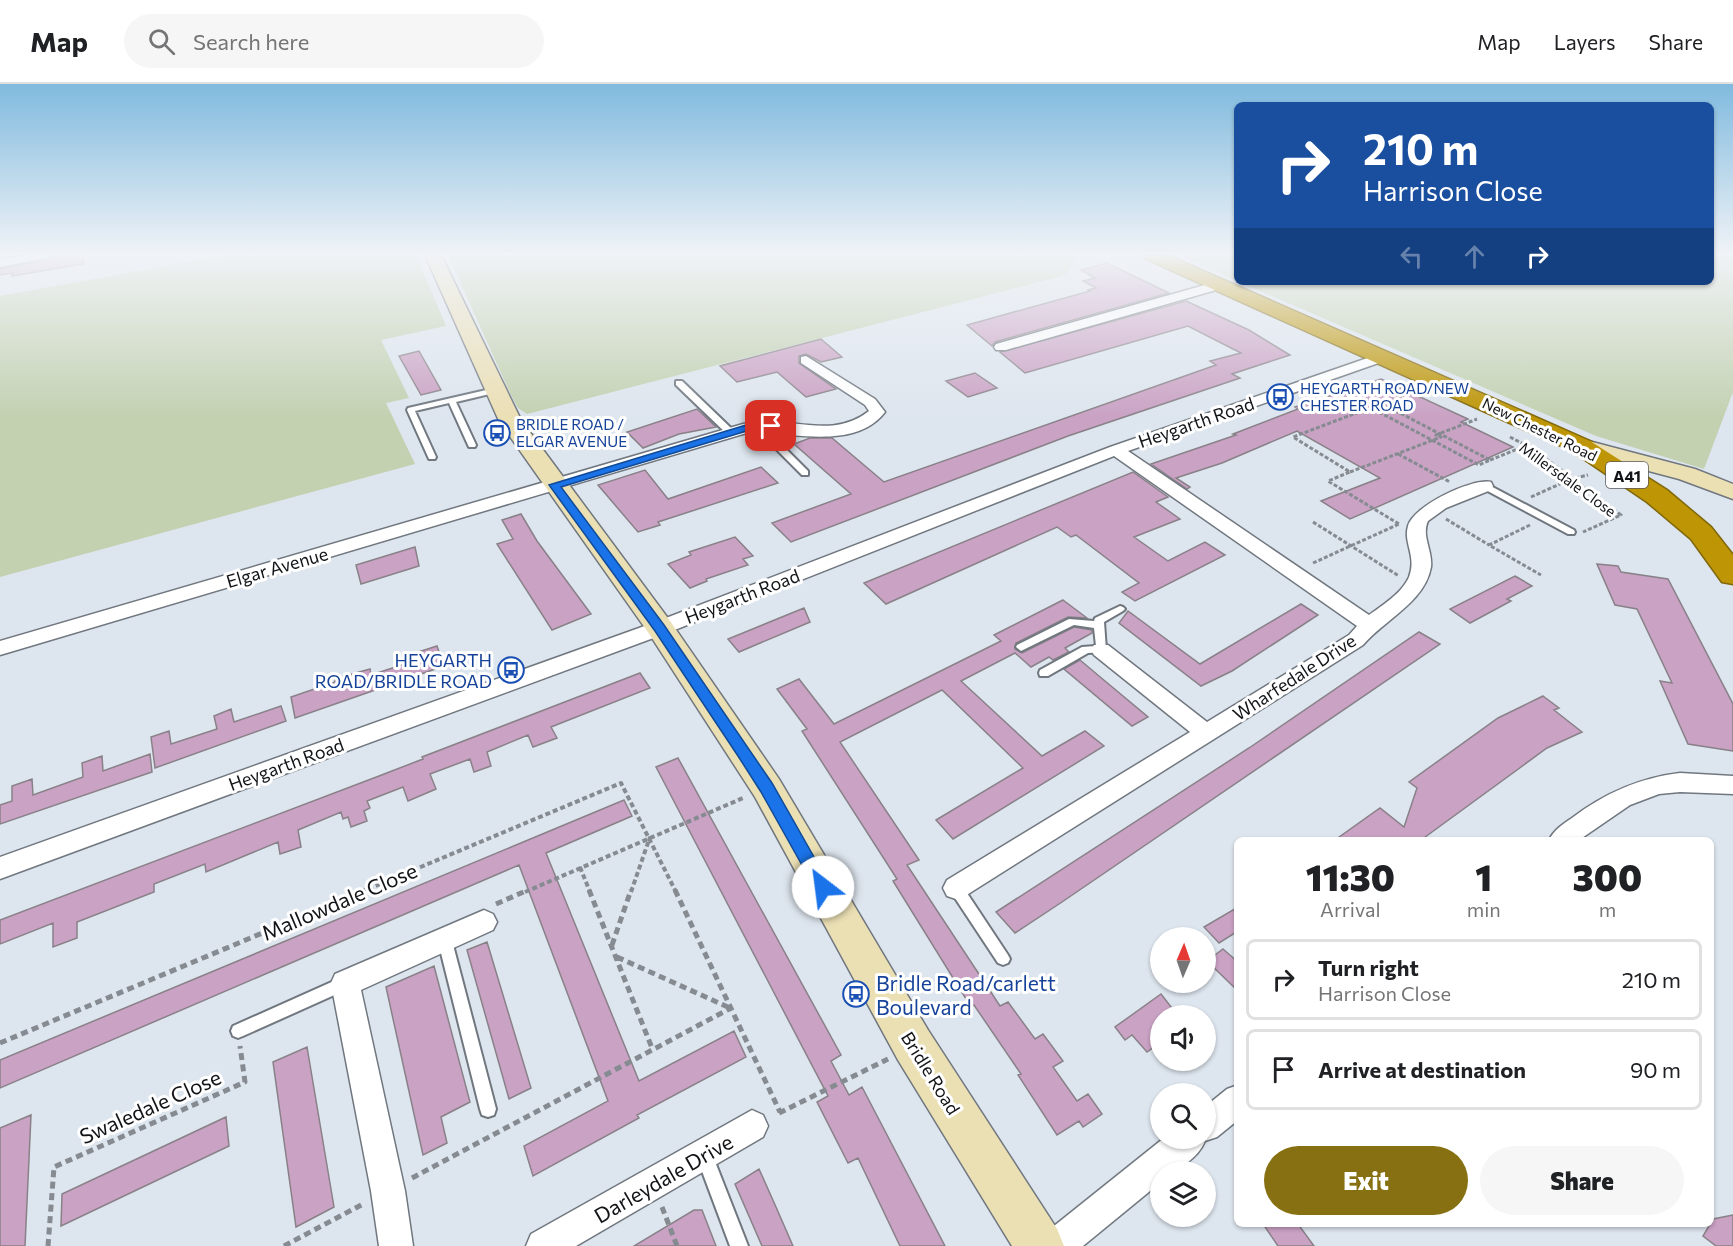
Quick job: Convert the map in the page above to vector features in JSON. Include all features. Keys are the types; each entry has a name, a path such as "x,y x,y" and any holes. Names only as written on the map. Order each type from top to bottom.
{"highway":[{"name":"New Chester Road","path":"1275,309 1581,446 1671,507 1701,533 1733,575"}],"street":[{"name":"Bridle Road","path":"459,309 510,421 660,628 767,788 913,1045 1040,1246"},
{"path":"1001,347 1134,309"},
{"name":"Heygarth Road","path":"0,868 660,628 1116,450 1382,357"},
{"name":"Elgar Avenue","path":"0,648 731,433 759,427 806,431 844,429 869,421 877,412 870,402 806,360"},
{"path":"1581,446 1607,455 1687,474 1722,488"},
{"name":"Wharfedale Drive","path":"956,888 1356,640 1369,624 1116,450"},
{"path":"1621,471 1722,488"},
{"path":"1671,507 1676,496 1685,490 1722,488"},
{"path":"1369,624 1396,605 1414,586 1422,559 1407,528 1430,510 1477,489"},
{"path":"1101,650 1206,733"},
{"path":"1565,837 1599,809 1628,793 1659,784 1698,781 1733,785"},
{"path":"396,1246 388,1191 345,983 446,941 484,922"},
{"path":"1216,1118 1234,1103"},
{"name":"Darleydale Drive","path":"543,1246 766,1119"},
{"path":"1056,1246 1176,1149"}],"lane":[{"path":"679,383 731,433"},
{"path":"432,457 410,411 495,390"},
{"path":"451,400 472,445"},
{"path":"759,427 806,473"},
{"path":"1477,489 1516,503 1571,532"},
{"path":"1044,673 1086,649 1101,650 1099,620 1120,609"},
{"path":"1021,647 1072,621 1098,625"},
{"path":"956,888 1003,959"},
{"path":"446,941 488,1109"},
{"path":"238,1030 345,983"},
{"path":"704,1155 739,1246"}],"path":[{"path":"1312,381 1366,410"},
{"path":"1350,472 1293,437 1416,391 1408,387"},
{"path":"1382,404 1490,460"},
{"path":"1371,408 1479,465 1526,446"},
{"path":"1407,528 1328,481 1441,437 1436,435 1478,419 1467,414"},
{"name":"Millersdale Close","path":"1507,435 1526,446 1621,515 1586,532 1571,532"},
{"path":"1398,454 1477,489"},
{"path":"1516,503 1571,478 1594,474"},
{"path":"1430,510 1541,575"},
{"path":"1489,545 1545,518"},
{"path":"1314,522 1414,586"},
{"path":"1293,572 1351,546 1407,528"},
{"name":"Mallowdale Close","path":"0,1043 621,783 650,837 731,1008 766,1119"},
{"path":"484,922 482,911 767,788"},
{"path":"611,946 650,837"},
{"path":"580,867 652,1048"},
{"path":"616,956 731,1008"},
{"path":"284,1246 652,1048 731,1008"},
{"name":"Swaledale Close","path":"48,1246 54,1167 245,1082 238,1030"},
{"path":"766,1119 913,1045"},
{"path":"654,1184 677,1246"}],"green space":[{"path":"0,309 439,309 446,326 381,340 409,398 386,403 415,464 0,577"},
{"path":"472,309 933,309 527,414 518,408"},
{"path":"1302,309 1733,309 1733,392 1704,469 1596,436"}],"building":[{"path":"1024,309 1111,309 995,342 992,346 967,325"},
{"path":"1156,309 1204,309 1249,330 1290,355 1232,374 1240,378 1068,436 791,542 772,523 851,494 794,444 810,438 832,438 884,482 1216,365 1210,361 1241,353 1188,326 1025,373 1000,352"},
{"path":"821,339 842,357 821,362 806,354 799,356 799,363 836,389 806,397 777,372 737,382 720,366"},
{"path":"419,351 441,390 421,395 399,356"},
{"path":"975,373 997,388 968,397 946,381"},
{"path":"1381,379 1468,419 1461,422 1513,447 1350,519 1321,501 1380,478 1297,431 1222,463 1176,478 1190,487 1187,489 1151,464 1236,435 1233,434 1298,409 1295,407"},
{"path":"697,409 716,427 679,434 643,448 627,432"},
{"path":"761,467 778,483 658,522 660,525 638,532 598,485 645,470 668,499"},
{"path":"1133,472 1168,497 1156,502 1180,519 1134,537 1168,561 1205,542 1225,555 1135,601 1122,592 1139,583 1076,535 1071,537 1057,527 886,604 864,583"},
{"path":"521,514 537,541 591,614 552,630 497,544 513,539 502,520"},
{"path":"735,537 753,556 743,559 748,565 706,579 707,581 690,588 668,564 691,555 689,552"},
{"path":"415,547 419,566 361,584 356,565"},
{"path":"1597,564 1618,566 1621,572 1668,579 1733,704 1733,751 1688,744 1660,681 1672,683 1637,609 1615,605"},
{"path":"1515,576 1532,586 1507,599 1511,601 1470,623 1450,609"},
{"path":"1063,600 1087,618 1068,617 1016,643 1015,649 1022,653 1074,627 1092,630 1092,633 1065,648 1069,652 1053,660 1049,657 1031,667 1015,653 961,681 1042,756 1085,731 1104,746 953,839 936,820 1023,768 942,690 840,742 919,860 907,865 1000,1006 1008,1002 1035,1039 1043,1034 1063,1061 1053,1067 1077,1101 1088,1094 1102,1114 1083,1127 1079,1121 1057,1135 1018,1075 1021,1074 974,1005 971,1007 893,881 897,879 802,731 807,729 777,689 799,679 834,724 1001,641 994,635"},
{"path":"1301,604 1318,615 1232,671 1201,686 1119,623 1128,611 1200,664"},
{"path":"804,608 810,622 739,652 728,639"},
{"path":"1419,632 1440,644 1062,902 1015,933 996,912 1249,748"},
{"path":"437,646 444,666 295,718 291,697 352,674 370,669 371,675 414,661 412,654"},
{"path":"1080,660 1148,717 1132,726 1064,669"},
{"path":"640,673 650,688 551,727 557,738 533,747 528,735 487,752 491,766 474,772 470,759 430,774 436,789 408,801 403,787 367,801 370,808 364,811 367,821 351,827 348,817 343,819 341,812 298,830 301,847 280,854 278,842 206,872 205,864 154,884 154,892 77,922 77,938 53,947 53,923 0,944 0,920 379,776 423,759 422,757"},
{"path":"1543,696 1559,708 1554,710 1582,732 1547,748 1425,837 1339,837 1380,808 1404,827 1417,788 1409,782 1498,718"},
{"path":"281,706 286,721 155,768 151,737 169,731 171,744 217,729 214,716 231,709 234,722"},
{"path":"150,754 152,772 0,824 0,805 12,801 12,786 32,779 33,795 83,777 82,763 102,756 103,771"},
{"path":"678,758 841,1055 831,1061 849,1095 862,1087 945,1246 900,1246 858,1158 848,1163 817,1102 828,1096 656,767"},
{"path":"624,800 632,816 546,853 639,1081 734,1031 746,1057 637,1115 639,1118 533,1176 524,1146 608,1101 519,865 0,1088 0,1060"},
{"path":"1234,909 1234,934 1219,943 1216,940 1216,927 1204,927"},
{"path":"487,942 531,1088 509,1099 467,950"},
{"path":"1223,949 1234,959 1234,987 1216,970 1216,954"},
{"path":"434,966 470,1102 441,1117 447,1143 423,1155 386,987"},
{"path":"1161,994 1170,1005 1150,1005 1150,1050 1147,1052 1132,1035 1125,1040 1115,1027"},
{"path":"307,1047 334,1207 296,1227 273,1062"},
{"path":"31,1115 25,1246 0,1246 0,1128"},
{"path":"226,1117 229,1146 61,1226 62,1194"},
{"path":"759,1169 793,1246 762,1246 735,1184"},
{"path":"694,1210 702,1210 716,1246 634,1246"},
{"path":"1733,1215 1733,1246 1716,1246 1703,1236 1708,1227 1714,1227 1714,1219"},
{"path":"1265,1227 1300,1227 1314,1246 1278,1246"}],"place":[{"name":"HEYGARTH ROAD/NEW CHESTER ROAD","path":"1280,397"},
{"name":"BRIDLE ROAD / ELGAR AVENUE","path":"497,433"},
{"name":"HEYGARTH ROAD/BRIDLE ROAD","path":"511,670"},
{"name":"Bridle Road/carlett Boulevard","path":"856,994"}],"route":[{"path":"771,426 749,427 555,485 660,628 767,788 823,887"}]}
